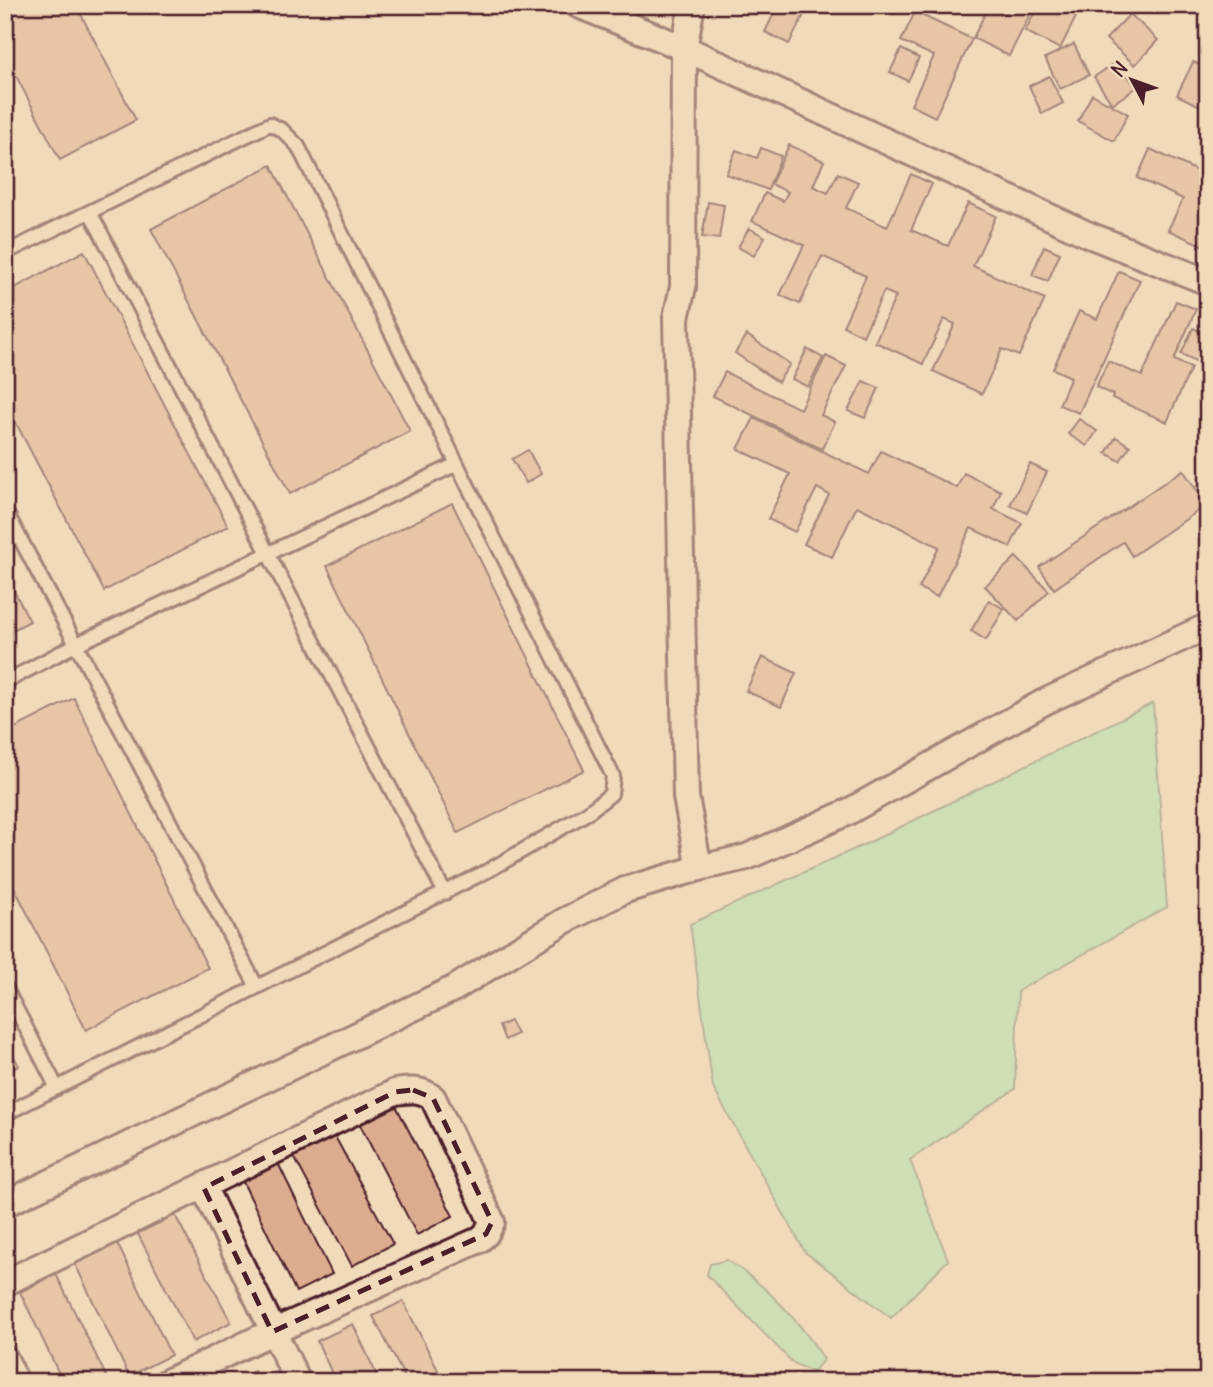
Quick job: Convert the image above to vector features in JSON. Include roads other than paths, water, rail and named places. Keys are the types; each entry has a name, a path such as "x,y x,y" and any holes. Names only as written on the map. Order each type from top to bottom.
{"street":[{"path":"578,5 684,48 1089,235 1208,282"},
{"path":"692,5 684,48 683,287 677,332 686,797 699,868"},
{"path":"5,1204 455,988 564,920 625,890 747,857 848,812 1044,702 1208,626"},
{"path":"5,1283 395,1093 413,1090 425,1092 433,1098 492,1222 485,1234 479,1240 167,1382"},
{"path":"204,1188 298,1382"},
{"path":"5,1359 16,1382"}],"lane":[{"path":"5,253 270,124 282,130 298,146 613,776 611,794 587,813 491,869 5,1114"},
{"path":"90,212 445,892"},
{"path":"5,682 76,644 457,464"},
{"path":"5,510 257,987"},
{"path":"5,987 57,1088"}]}
